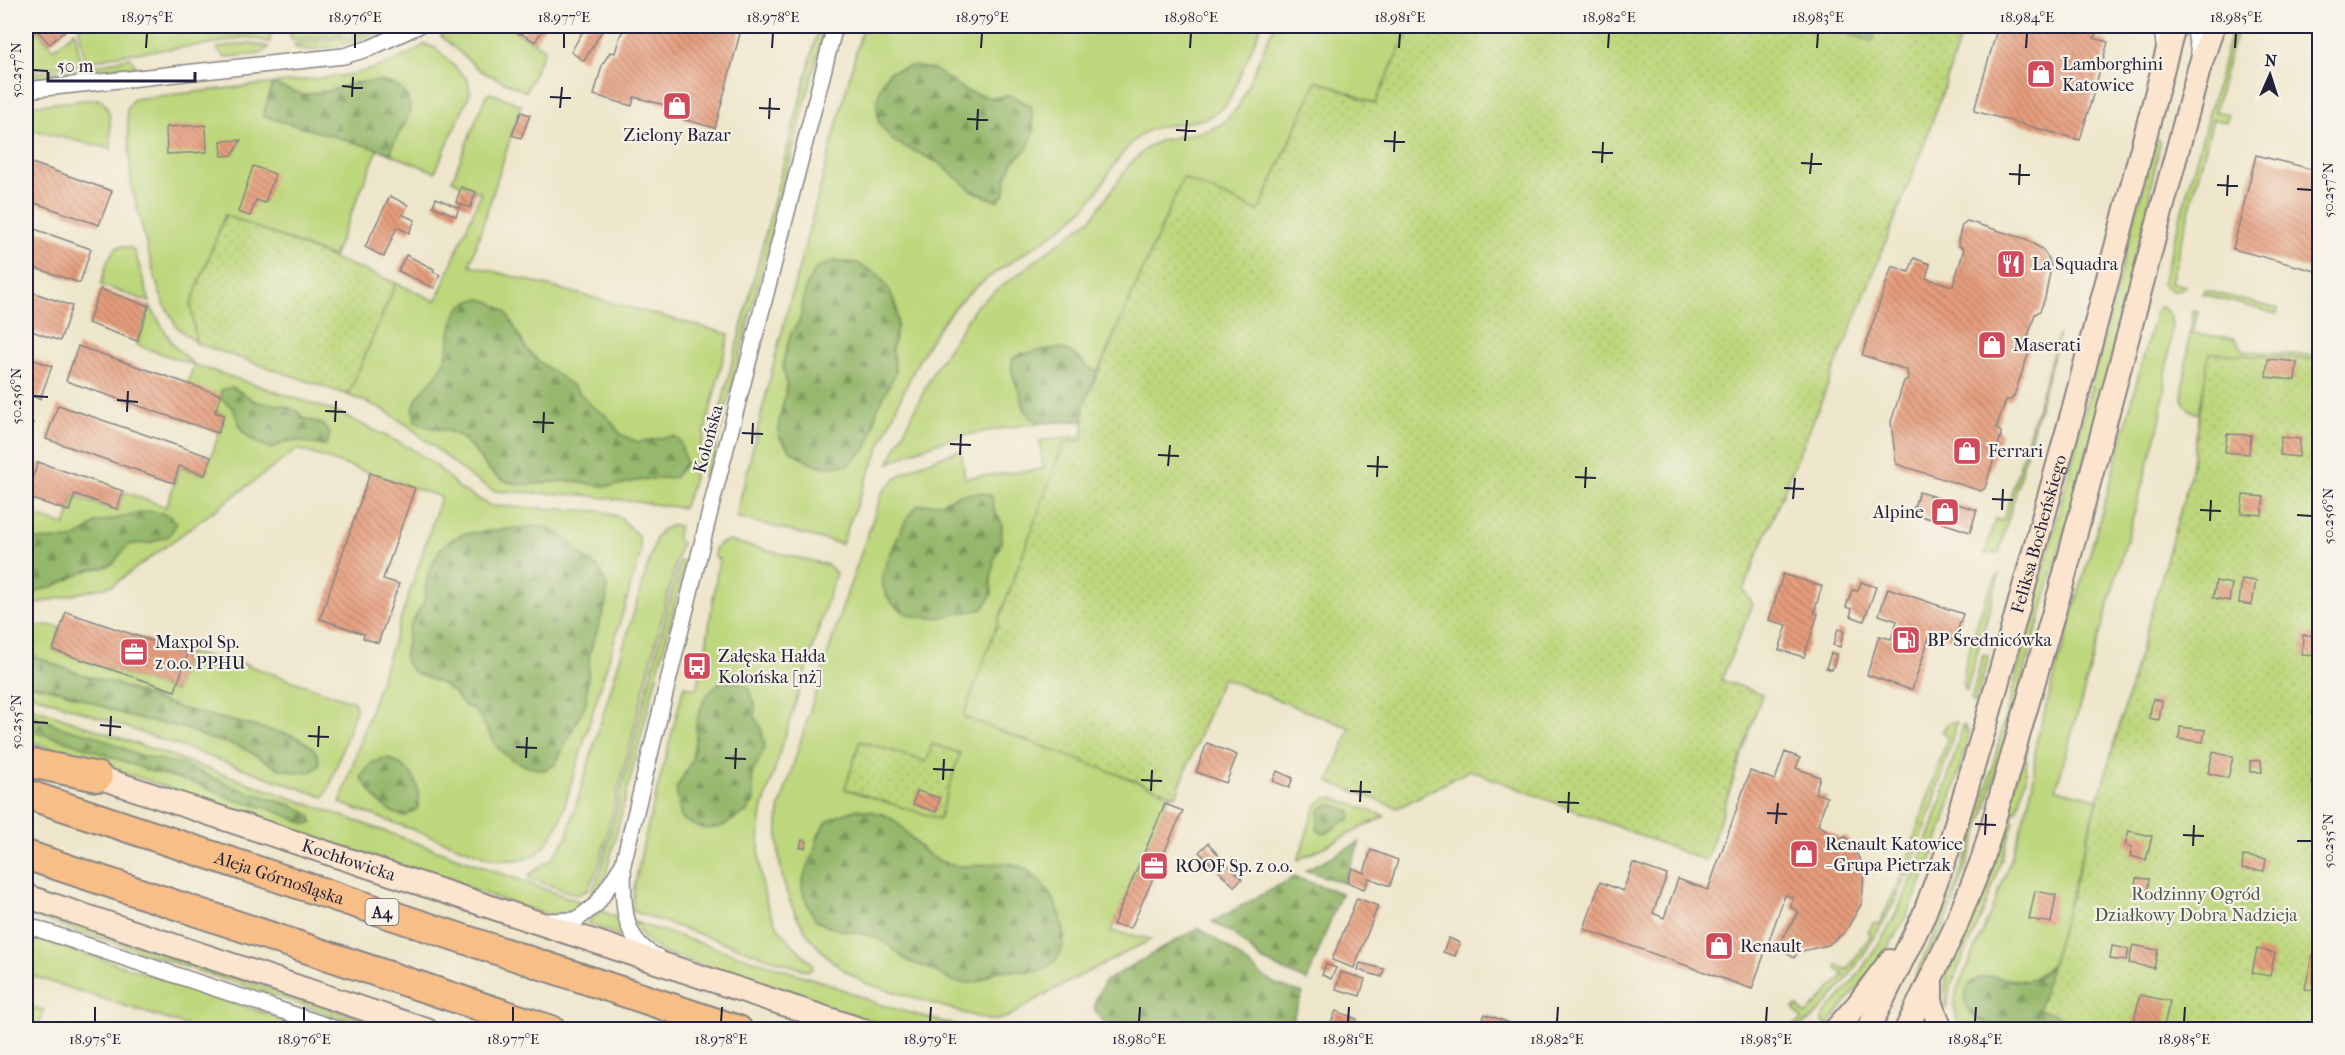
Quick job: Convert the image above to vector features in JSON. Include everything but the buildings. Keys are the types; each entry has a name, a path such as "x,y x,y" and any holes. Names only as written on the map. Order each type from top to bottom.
{"highway":[{"path":"26,762 98,777"},
{"name":"Aleja Górnośląska","path":"26,794 738,1029"},
{"path":"26,855 551,1029"}],"main road":[{"name":"Feliksa Bocheńskiego","path":"1868,1029 1923,917 1949,848 1988,720 2074,407 2174,26"},
{"name":"Feliksa Bocheńskiego","path":"1906,1029 1954,930 1982,861 2067,565 2200,64 2213,26"},
{"name":"Kochłowicka","path":"98,777 708,979"},
{"path":"26,896 428,1029"},
{"path":"1835,1029 1858,1004 1923,917"},
{"path":"708,979 862,1029"},
{"path":"1931,980 1931,1001 1941,1029"}],"street":[{"path":"26,90 344,56 379,45 418,26"},
{"name":"Kolońska","path":"623,864 715,491 835,26"},
{"path":"2159,26 2166,58"},
{"path":"2194,26 2200,64"},
{"path":"534,922 576,920 597,904 623,864"},
{"path":"623,864 624,914 631,934 649,953 708,979"},
{"path":"26,925 340,1029"}],"green space":[{"path":"26,26 32,26 54,49 75,31 81,64 26,70"},
{"path":"79,26 271,26 270,42 246,37 212,44 117,55 85,63"},
{"path":"287,26 369,26 332,36 292,40"},
{"path":"380,26 394,26 331,47 306,50 296,48 294,44 352,36"},
{"path":"445,26 506,26 545,49 526,92 481,71 441,36 440,30"},
{"path":"819,26 825,26 708,478 705,480 703,476"},
{"path":"863,26 1261,26 1229,101 1207,118 1159,127 1147,131 1136,139 1078,214 981,283 968,294 939,327 906,386 842,544 736,517 777,350"},
{"path":"1274,26 1410,26 1375,104 1317,80 1259,211 1183,179 1098,371 1090,370 1080,359 1047,350 1031,354 1021,353 1021,403 1030,418 1043,423 1003,428 945,440 889,463 933,372 977,305 1092,218 1130,164 1149,146 1162,140 1210,130 1223,123 1238,107"},
{"path":"1410,26 1620,26 1632,31 1635,26 1819,26 1872,41 1878,26 1963,26 1944,88 1911,179 1743,590 1753,604 1721,680 1762,694 1706,861 1470,770 1398,808 1329,782 1350,728 1222,678 1176,796 963,717 1064,442 1083,440 1084,405 1183,178 1259,211 1317,80 1375,104"},
{"path":"1819,26 1878,26 1873,42"},
{"path":"2233,26 2239,26 2215,111 2228,114 2227,122 2213,119 2171,282 2186,286 2181,290 2172,291 2162,284"},
{"path":"249,43 269,47 261,54 224,57 217,48"},
{"path":"425,44 437,49 468,80 470,93 435,172 378,149 333,257 225,215 191,304 196,343 177,327 163,302 155,278 131,184 127,109 133,99 348,75 388,64"},
{"path":"130,57 136,67 88,72 88,68"},
{"path":"911,66 933,69 966,91 992,98 1010,95 1031,106 1034,132 1028,148 1013,162 1006,178 1005,193 997,201 971,190 939,163 893,141 879,124 877,105 880,87 889,72"},
{"path":"76,69 77,73 26,79 26,74"},
{"path":"388,82 401,89 410,107 406,122 395,140 391,153 263,116 272,84 304,95 354,83"},
{"path":"491,93 521,105 470,265 729,334 691,489 683,508 584,495 494,491 472,478 407,425 381,408 348,395 396,283 436,301 481,193 452,180 486,95"},
{"path":"102,100 108,109 111,149 26,129 26,106"},
{"path":"2158,139 2160,142 2137,260 2081,474 1985,811 1950,913 1905,1006 1906,997 1957,883 1982,807 2155,141"},
{"path":"225,215 396,283 348,395 196,343 191,304"},
{"path":"120,246 131,248 135,252 150,302 101,285 109,258"},
{"path":"834,261 857,263 879,275 890,291 897,309 897,328 892,349 896,372 877,410 866,449 848,465 824,467 792,452 779,437 779,422 787,385 783,367 784,357 790,336 800,319 806,286 816,268"},
{"path":"2204,290 2278,309 2277,314 2203,294"},
{"path":"480,299 491,302 506,312 526,348 537,360 573,386 594,408 607,416 621,435 638,442 673,436 680,441 686,463 675,477 606,486 570,481 518,484 501,479 494,474 469,444 456,434 416,422 414,406 421,392 442,367 455,315 463,305"},
{"path":"150,306 174,346 195,365 337,412 410,448 438,467 460,489 491,506 601,511 621,518 639,537 641,552 560,821 547,843 534,856 516,860 490,858 340,803 441,497 298,449 113,585 26,606 26,513 65,525 75,496 117,511 124,492 166,507 180,467 205,475 225,415 182,400 194,365 137,345"},
{"path":"2160,307 2169,315 2172,327 2160,422 2056,789 2098,799 2051,966 2029,981 1991,977 1968,1009 1979,1021 2013,1029 1962,1029 1956,1018 1956,994 1992,909 2019,834 2033,783 2036,742 2107,494 2156,310"},
{"path":"2193,310 2198,311 2192,334 2235,338 2244,351 2319,356 2319,360 2210,353 2199,414 2196,413 2188,409 2182,398"},
{"path":"2059,334 1999,553 1985,554 1995,519 2003,521"},
{"path":"1057,348 1065,349 1087,367 1098,371 1085,402 1083,421 1043,423 1030,418 1024,408 1012,371 1013,358"},
{"name":"Rodzinny Ogród Działkowy Dobra Nadzieja","path":"2209,353 2319,360 2319,1029 2095,1029 2039,1009 2190,476"},
{"path":"232,387 257,402 286,406 298,412 303,418 322,424 330,434 326,445 294,441 285,442 271,449 253,441 242,431 233,408 221,399 221,390"},
{"path":"1083,435 1083,440 964,717 1170,793 1111,931 1152,939 1049,992 1008,1017 987,1020 865,983 841,968 822,951 806,932 785,887 780,863 779,810 845,599 882,493 908,471 928,461 961,450 965,478 1043,469 1040,441","holes":["860,741 927,762 845,789"]},
{"path":"983,493 992,496 994,509 1002,524 1001,543 994,560 991,581 992,594 983,609 932,618 912,615 897,608 884,592 882,578 889,556 909,515 918,505 941,503 960,494"},
{"path":"150,511 169,515 177,523 169,536 149,543 130,544 114,563 103,568 91,569 52,587 37,591 26,589 26,540 72,539 95,523"},
{"path":"673,525 679,526 677,536 681,543 600,862 588,890 577,895 529,878 529,875 554,857 566,839 656,538 661,530"},
{"path":"535,526 549,528 571,542 601,571 607,587 606,604 590,652 586,703 555,765 544,770 528,767 511,759 498,748 476,711 464,705 453,692 442,684 413,672 404,660 409,627 424,602 428,573 440,549 463,534"},
{"path":"729,541 828,565 836,573 763,807 759,837 760,870 772,917 792,944 813,964 812,969 807,971 632,911 643,845 684,686 696,689 705,654 719,559 714,557 715,549 720,543"},
{"path":"680,561 686,561 606,874 593,898 591,894 602,866"},
{"path":"1999,574 1966,692 1963,678 1969,652 1983,606"},
{"path":"46,625 61,627 53,650 175,691 188,653 238,662 354,702 356,709 330,786 324,797 26,692 26,628"},
{"path":"26,651 83,675 113,683 180,708 294,736 315,751 319,766 312,771 299,773 278,768 241,747 207,738 186,729 130,717 62,691 26,684"},
{"path":"1983,655 1989,657 1975,704 1971,700"},
{"path":"721,681 738,682 747,686 755,703 755,717 761,728 765,747 752,774 754,802 746,812 721,827 708,829 693,825 681,818 676,789 692,760 696,723 705,697"},
{"path":"26,705 578,901 583,906 565,914 545,914 26,740"},
{"path":"26,712 66,729 94,735 138,755 184,765 239,789 291,805 310,815 313,823 306,824 273,810 235,800 195,783 150,771 70,742 26,730"},
{"path":"1957,722 1933,805 1908,876 1902,874 1948,737 1942,732 1947,724"},
{"path":"1963,725 1968,731 1968,737 1947,814 1920,887 1889,946 1827,1026 1822,1021 1823,1016 1875,950 1912,880 1940,805"},
{"path":"860,741 927,762 932,744 960,753 939,819 845,789"},
{"path":"2027,744 2026,779 2017,811 2014,810 2011,820 2014,821 1986,906 1950,987 1947,1009 1944,993 1948,970 1984,885"},
{"path":"388,758 404,767 414,777 416,783 418,808 405,816 385,807 361,778 371,764"},
{"path":"1326,798 1334,798 1385,816 1298,860 1316,805"},
{"path":"1332,804 1350,811 1351,814 1349,820 1323,834 1317,830 1319,811 1326,805"},
{"path":"858,809 885,815 902,827 930,856 940,861 964,866 1005,863 1025,869 1035,876 1051,897 1062,923 1064,937 1062,949 1055,960 1038,971 1006,970 995,972 977,982 960,983 908,961 883,941 826,926 817,921 805,899 802,887 818,836 828,821"},
{"path":"1360,842 1344,883 1305,870"},
{"path":"1294,877 1341,893 1307,981 1262,960 1231,932 1212,922"},
{"path":"1901,879 1905,881 1855,967 1820,1011 1803,1024 1789,1029 1802,1019 1793,1008 1797,1006 1806,1015 1844,975 1836,968 1838,965 1847,970 1871,935 1868,932 1873,923 1879,924"},
{"path":"26,908 392,1029 375,1029 26,914"},
{"path":"601,911 616,917 621,932 620,936 587,923"},
{"path":"634,922 829,984 878,1004 969,1029 897,1029 664,953 645,940"},
{"path":"1198,928 1226,946 1265,978 1277,985 1303,993 1288,1029 1113,1030 1102,1020 1095,1011 1095,1001 1105,981"},
{"path":"26,934 313,1029 197,1029 26,974"},
{"path":"2051,966 2039,1009 2097,1029 2020,1030 1981,1021 1969,1011 1965,997 1966,991 1975,980 1989,976 2027,981 2037,977"},
{"path":"26,1005 44,1011 37,1029 26,1029"}],"place":[{"name":"Lamborghini Katowice","path":"2041,74"},
{"name":"Zielony Bazar","path":"677,106"},
{"name":"La Squadra","path":"2011,264"},
{"name":"Maserati","path":"1992,345"},
{"name":"Ferrari","path":"1967,451"},
{"name":"Alpine","path":"1945,512"},
{"name":"BP Średnicówka","path":"1906,640"},
{"name":"Maxpol Sp. z o.o. PPHU","path":"134,652"},
{"name":"Załęska Hałda Kolońska [nż]","path":"697,666"},
{"name":"Renault Katowice - Grupa Pietrzak","path":"1804,854"},
{"name":"ROOF Sp. z o.o.","path":"1154,866"},
{"name":"Renault","path":"1719,946"}]}
